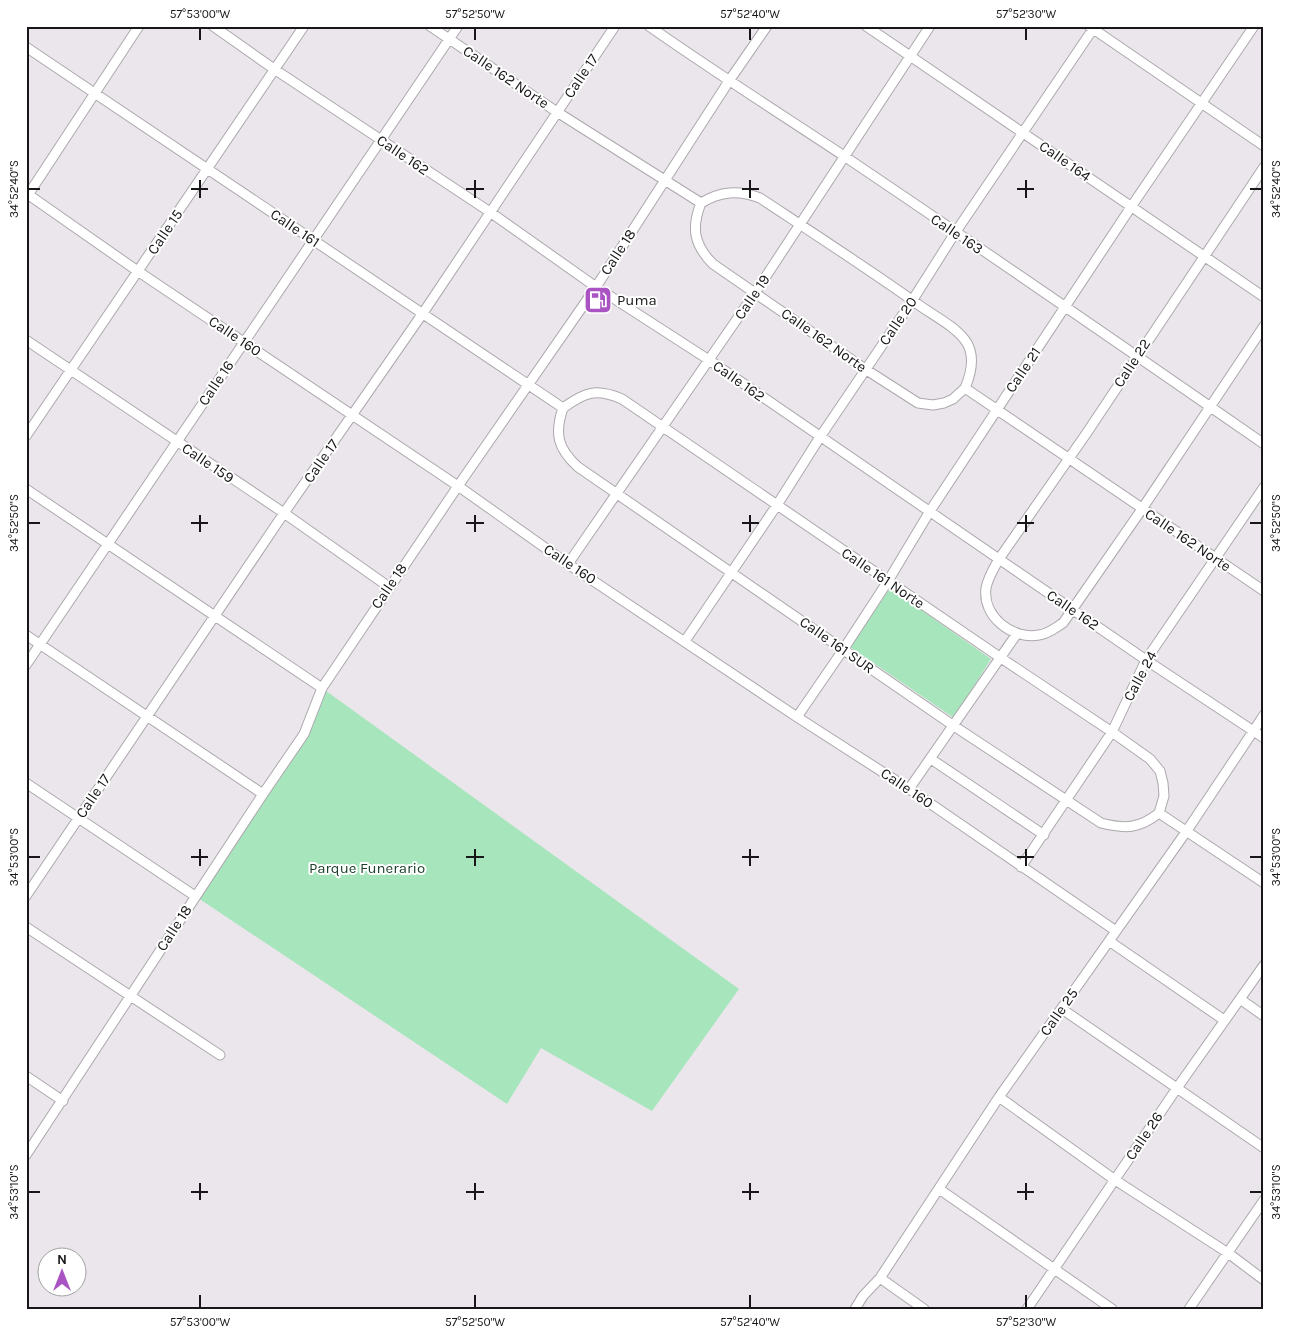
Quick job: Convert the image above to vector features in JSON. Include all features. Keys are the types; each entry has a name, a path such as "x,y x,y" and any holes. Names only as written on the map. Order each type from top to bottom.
{"street":[{"path":"27,195 96,94 139,26"},
{"name":"Calle 162","path":"212,26 490,212 596,286 930,510 1146,660 1264,738"},
{"name":"Calle 15","path":"26,436 304,26"},
{"name":"Calle 162 Norte","path":"430,26 557,112 701,203 696,215 695,230 697,243 704,256 865,369 918,403 933,405 944,403 953,399 965,388 1264,591"},
{"name":"Calle 16","path":"26,665 458,26"},
{"name":"Calle 17","path":"26,896 284,513 423,313 615,26"},
{"name":"Calle 163","path":"649,26 729,82 1066,307 1084,322 1137,356 1264,444"},
{"name":"Calle 18","path":"26,1155 195,896 304,734 322,688 389,586 596,286 767,26"},
{"name":"Calle 164","path":"866,26 1264,297"},
{"name":"Calle 19","path":"568,564 755,292 930,26"},
{"name":"Calle 21","path":"796,717 888,581 930,510 996,410 1254,26"},
{"path":"1092,27 1264,146"},
{"name":"Calle 20","path":"685,641 777,505 820,437 1092,27"},
{"name":"Calle 161","path":"26,47 563,408"},
{"name":"Calle 22","path":"1016,634 1000,623 992,614 987,604 986,589 989,577 999,559 1264,167"},
{"path":"701,203 723,193 746,193 760,198 960,334 968,345 972,362 970,376 965,388"},
{"name":"Calle 160","path":"27,195 458,486 568,564 796,717 909,789 1116,932"},
{"path":"909,789 1016,634 1027,636 1040,635 1052,631 1063,623 1073,610 1264,326"},
{"name":"Calle 159","path":"26,340 284,513 389,586"},
{"name":"Calle 161 Norte","path":"563,408 582,395 595,392 609,394 622,399 1150,759 1160,771 1163,783 1164,796 1159,813"},
{"name":"Calle 161 SUR","path":"563,408 559,429 560,446 578,467 954,726 1066,802 1101,823 1116,827 1134,827 1149,821 1159,813"},
{"name":"Calle 24","path":"1021,867 1112,732 1146,660 1264,487"},
{"path":"26,489 322,688"},
{"path":"26,635 263,794"},
{"name":"Calle 25","path":"855,1309 863,1296 880,1278 999,1097 1186,832 1264,715"},
{"path":"931,758 1044,834"},
{"path":"26,782 195,896"},
{"path":"1159,813 1264,883"},
{"path":"26,927 220,1056"},
{"path":"1109,941 1224,1020"},
{"name":"Calle 26","path":"1027,1309 1177,1088 1264,965"},
{"path":"1240,999 1264,1016"},
{"path":"1062,1009 1264,1148"},
{"path":"26,1076 63,1101"},
{"path":"999,1097 1115,1180 1228,1253 1264,1280"},
{"path":"939,1189 1112,1309"},
{"path":"1189,1309 1264,1200"},
{"path":"880,1278 924,1309"}],"green space":[{"path":"890,588 991,659 954,718 850,647"},
{"name":"Parque Funerario","path":"322,688 739,989 652,1111 541,1048 507,1104 195,896 306,740"}],"place":[{"name":"Puma","path":"598,300"}]}
